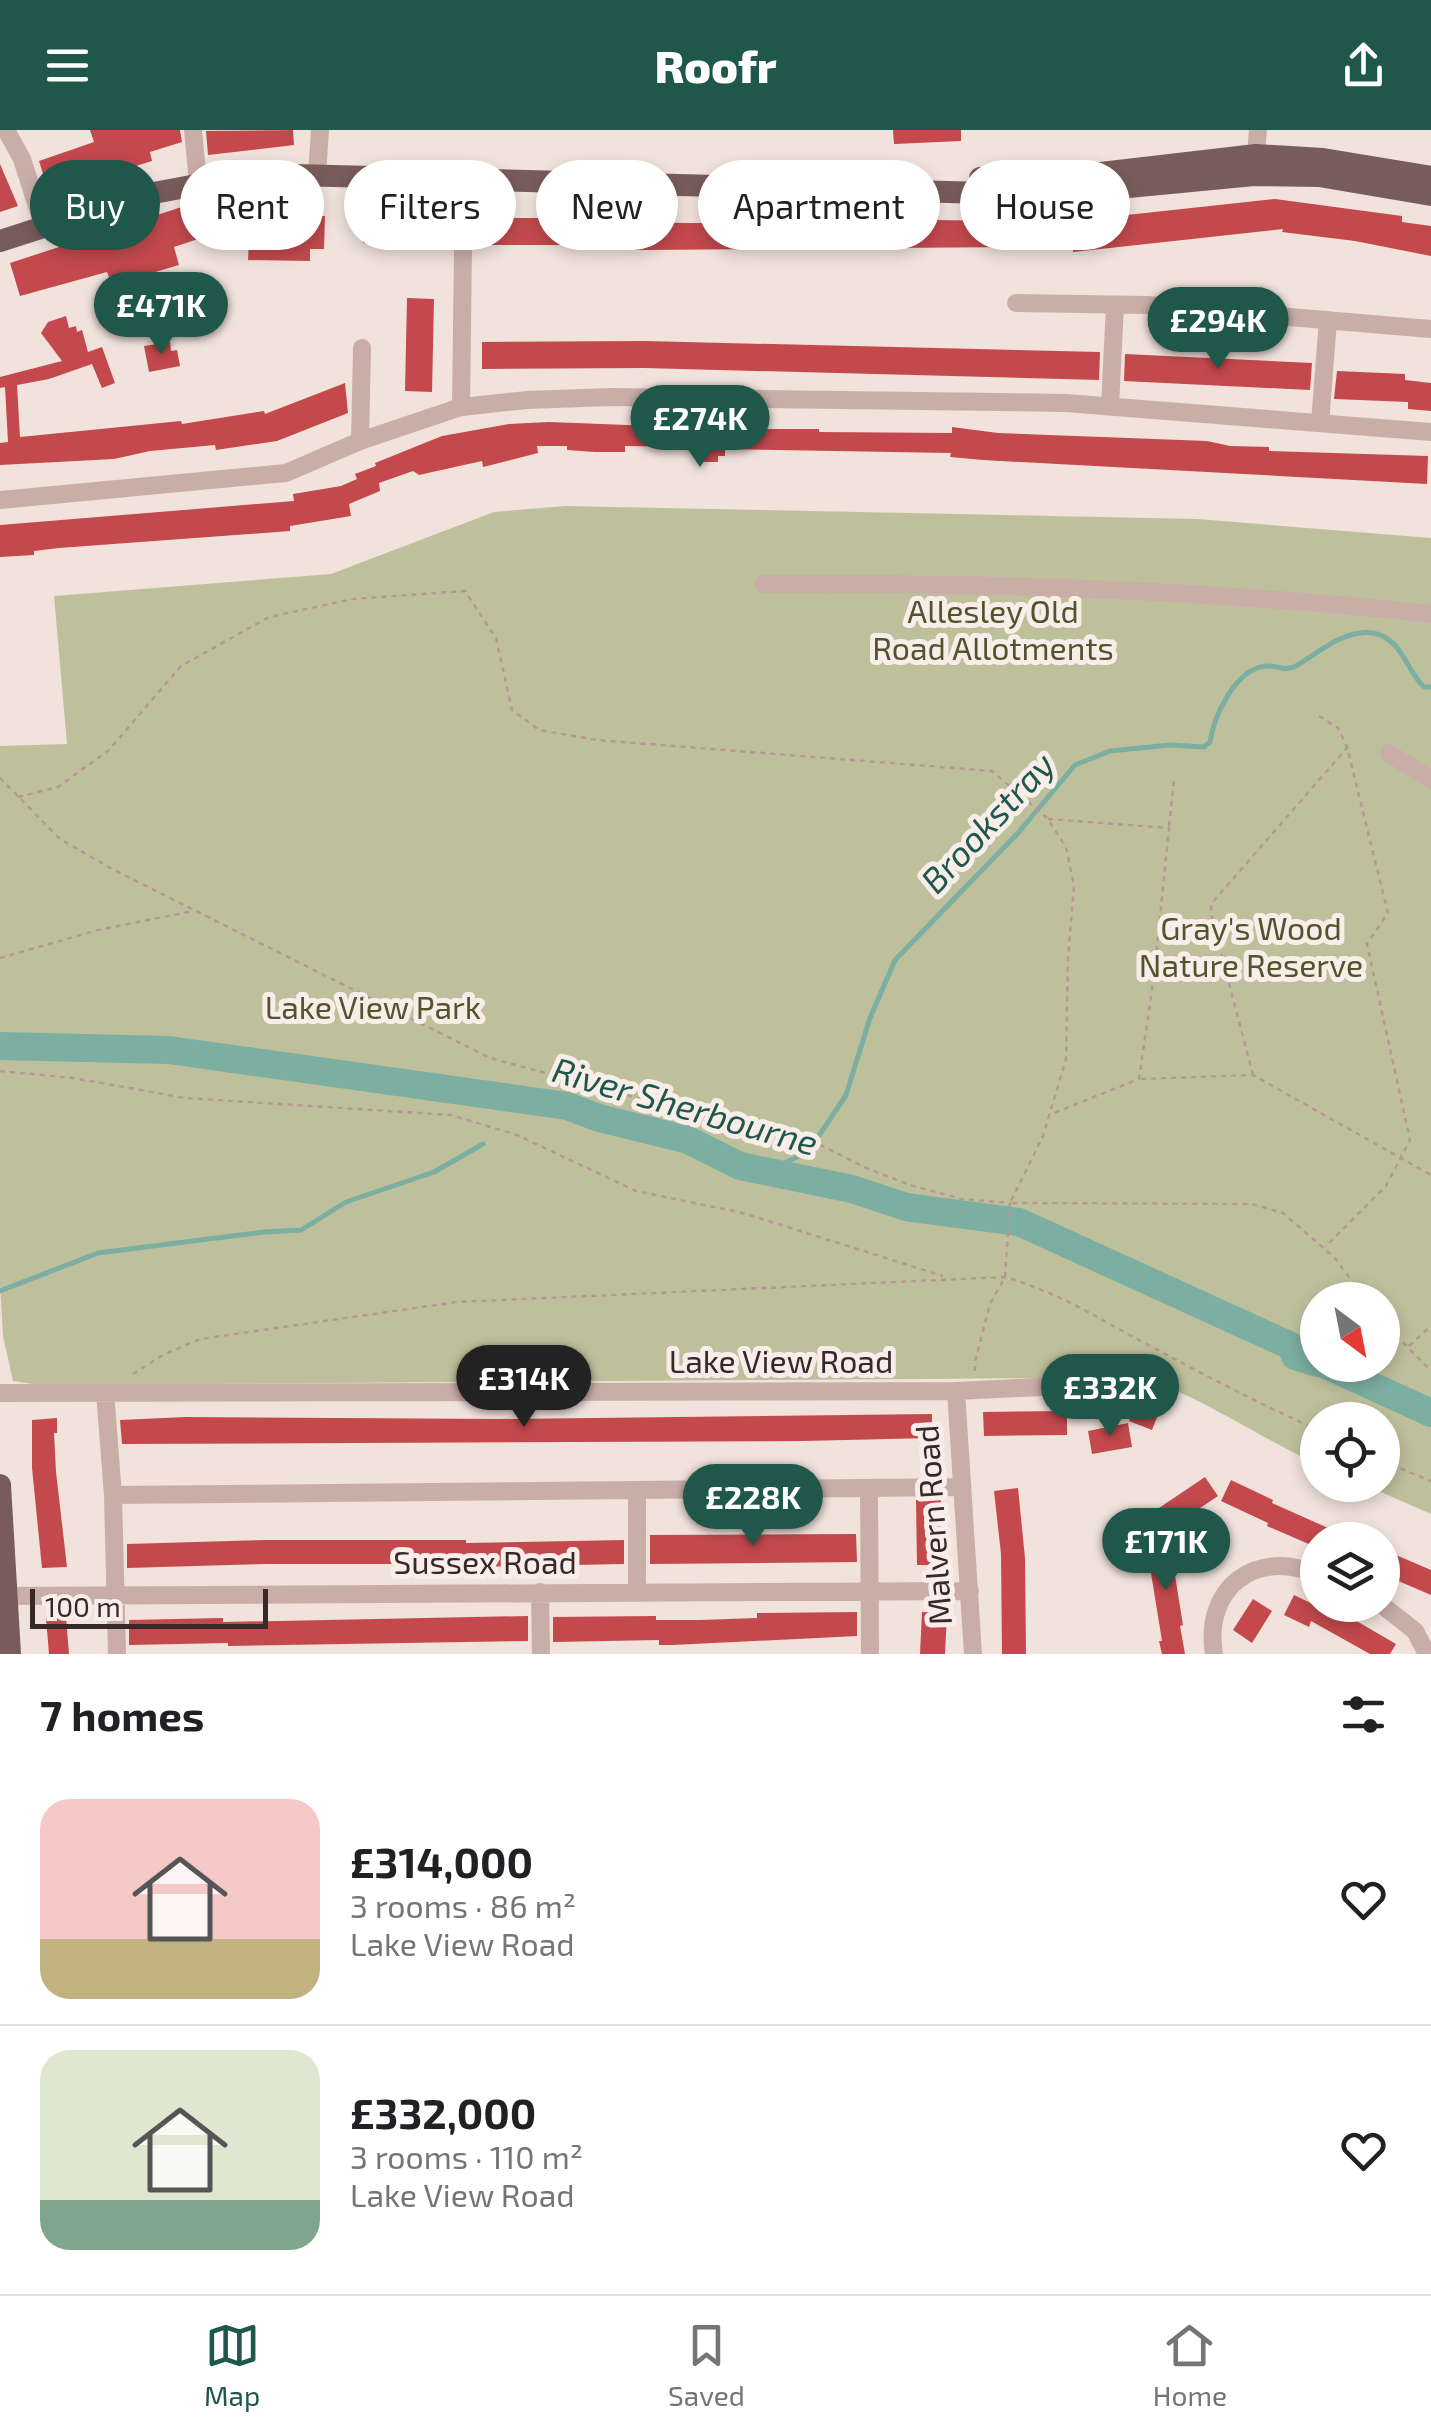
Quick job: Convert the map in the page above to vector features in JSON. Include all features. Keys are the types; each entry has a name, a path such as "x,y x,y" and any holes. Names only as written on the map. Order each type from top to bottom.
{"main road":[{"path":"516,177 865,183 1075,176 1323,159 1431,176"},
{"path":"1255,165 1431,195"},
{"path":"0,242 30,230"},
{"path":"0,1485 3,1595 10,1654"}],"street":[{"path":"6,130 30,183"},
{"path":"193,130 196,160"},
{"path":"318,160 320,130"},
{"path":"1255,165 1258,130"},
{"path":"462,407 463,250"},
{"path":"1016,303 1115,305 1431,329"},
{"path":"1110,406 1115,305"},
{"path":"1320,423 1328,320"},
{"path":"360,440 362,348"},
{"path":"0,500 286,473 360,440 462,407 527,400 612,397 1066,402 1431,432"},
{"path":"764,584 1100,588 1431,614"},
{"path":"1389,753 1431,780"},
{"name":"Lake View Road","path":"0,1393 956,1392 1087,1379 1107,1397"},
{"path":"104,1392 113,1495 118,1654"},
{"name":"Malvern Road","path":"956,1392 973,1654"},
{"path":"113,1495 962,1487"},
{"path":"869,1488 870,1654"},
{"path":"637,1490 637,1592"},
{"path":"1214,1654 1212,1622 1220,1600 1233,1584 1254,1570 1280,1564 1300,1570"},
{"name":"Sussex Road","path":"3,1595 970,1590"},
{"path":"540,1592 542,1654"},
{"path":"1400,1616 1427,1654"}],"path":[{"path":"18,797 58,787 109,750 181,666 269,617 354,599 465,591 496,638 512,710 539,730 597,740 992,771 1047,818 1066,847 1074,886 1066,1059 1043,1136 1010,1203 1005,1277 990,1304 975,1361 976,1390"},
{"path":"1319,716 1338,728 1347,747 1388,913 1367,944 1410,1140 1386,1186 1324,1248"},
{"path":"1253,1075 1211,904 1347,747"},
{"path":"0,778 60,839 490,1058 752,1129 803,1136 910,1185 962,1198 1010,1203 1252,1204 1283,1213 1334,1257 1353,1282"},
{"path":"1139,1079 1174,781"},
{"path":"1047,818 1169,828"},
{"path":"0,958 98,930 196,910"},
{"path":"1154,976 1227,972"},
{"path":"0,1071 73,1078 185,1098 451,1115 517,1135 636,1191 743,1213 950,1278"},
{"path":"1049,1115 1139,1079 1253,1075 1431,1175"},
{"path":"134,1374 162,1355 200,1339 457,1302 1005,1277 1046,1289 1086,1308 1228,1388 1300,1422"},
{"path":"1408,1347 1431,1326"},
{"path":"1400,1339 1431,1370"},
{"path":"1400,1468 1431,1481"}],"green space":[{"name":"Lake View Park","path":"565,506 1197,519 1431,538 1431,1514 1400,1500 1400,1402 1300,1402 1300,1456 1174,1390 1114,1368 1083,1363 1068,1374 1047,1378 40,1385 13,1381 3,1336 0,1284 0,746 67,744 54,596 331,574 494,512"}],"building":[{"path":"90,130 180,130 182,142 150,152 152,160 42,160 94,142"},
{"path":"293,130 294,145 208,155 206,131"},
{"path":"893,130 961,130 961,141 894,144"},
{"path":"0,164 18,206 0,212"},
{"path":"1275,199 1402,216 1402,222 1431,226 1431,256 1282,232 1283,229 1130,246 1130,215"},
{"path":"180,208 180,245 174,247 179,265 121,282 118,275 109,277 107,272 20,296 10,263 50,250 160,250 160,214"},
{"path":"516,218 536,218 536,245 516,245"},
{"path":"940,220 960,221 960,248 940,248"},
{"path":"678,223 698,223 698,250 678,250"},
{"path":"249,250 310,250 310,261 248,260"},
{"path":"407,298 434,299 432,392 405,391"},
{"path":"66,316 69,328 76,326 77,332 82,330 88,352 102,347 115,383 102,388 92,364 17,385 20,437 181,421 182,424 264,411 265,414 345,383 348,413 277,441 216,450 215,445 150,451 114,459 0,465 0,443 8,442 5,387 0,388 0,377 62,361 41,333 48,322"},
{"path":"645,341 1100,352 1099,380 644,368 482,369 482,342"},
{"path":"170,342 171,351 177,350 180,366 149,372 144,346"},
{"path":"1125,354 1312,363 1310,390 1124,381"},
{"path":"1337,371 1405,374 1405,380 1431,383 1431,411 1408,409 1408,402 1334,399"},
{"path":"724,423 725,429 819,432 952,433 952,427 998,433 1207,441 1269,447 1269,451 1428,456 1427,484 983,460 950,457 951,453 725,449 725,456 718,456 718,462 702,462 702,447 625,446 625,452 595,452 567,450 567,446 537,446 538,453 483,467 482,461 419,475 413,471 379,483 380,491 349,504 351,516 290,526 290,531 59,548 34,551 34,555 0,557 0,525 294,501 293,494 341,486 357,479 355,474 376,466 375,463 442,436 509,424 706,428 706,424"},
{"path":"1144,1383 1167,1392 1152,1430 1129,1421"},
{"path":"1067,1411 1067,1435 984,1436 983,1412"},
{"path":"932,1414 932,1438 803,1441 122,1444 120,1420 185,1417 499,1419"},
{"path":"57,1418 56,1472 67,1567 42,1568 32,1468 32,1420"},
{"path":"1128,1423 1132,1447 1092,1454 1088,1431"},
{"path":"1205,1477 1218,1496 1169,1529 1156,1510"},
{"path":"1231,1480 1315,1522 1300,1522 1300,1540 1221,1501"},
{"path":"1018,1488 1025,1558 1026,1654 1002,1654 1001,1554 994,1491"},
{"path":"916,1500 941,1500 941,1565 917,1565"},
{"path":"1168,1532 1185,1654 1162,1654 1159,1641 1145,1536"},
{"path":"856,1534 857,1562 650,1564 650,1535"},
{"path":"624,1540 624,1564 127,1568 127,1544"},
{"path":"1400,1557 1431,1570 1431,1595 1400,1582"},
{"path":"1294,1595 1300,1598 1300,1622 1311,1622 1309,1627 1284,1615"},
{"path":"1253,1599 1272,1611 1252,1643 1233,1630"},
{"path":"857,1612 857,1636 673,1645 659,1645 659,1640 553,1642 553,1617 656,1616 656,1620 700,1620 757,1618 757,1613"},
{"path":"922,1612 947,1613 945,1654 920,1654"},
{"path":"528,1616 528,1641 129,1645 129,1620"},
{"path":"66,1617 69,1654 49,1654 46,1618"},
{"path":"1313,1622 1358,1622 1396,1644 1390,1654 1370,1654"}],"waterway":[{"name":"Brookstray","path":"771,1170 809,1151 846,1095 870,1018 895,960 1018,833 1075,765 1110,751 1170,745 1204,747 1210,742 1228,695 1245,675 1266,666 1292,668 1352,635 1373,633 1391,641 1424,687 1431,687"},
{"name":"River Sherbourne","path":"0,1046 169,1050 567,1106 688,1140 740,1166 852,1189 906,1207 1019,1222 1291,1346 1295,1356 1300,1358"},
{"name":"River Sherbourne","path":"0,1291 98,1253 301,1230 346,1202 434,1172 483,1144"},
{"name":"River Sherbourne","path":"1363,1382 1431,1413"}],"park label":[{"name":"Allesley Old Road Allotments","path":"993,630"},
{"name":"Gray's Wood Nature Reserve","path":"1251,948"}]}
